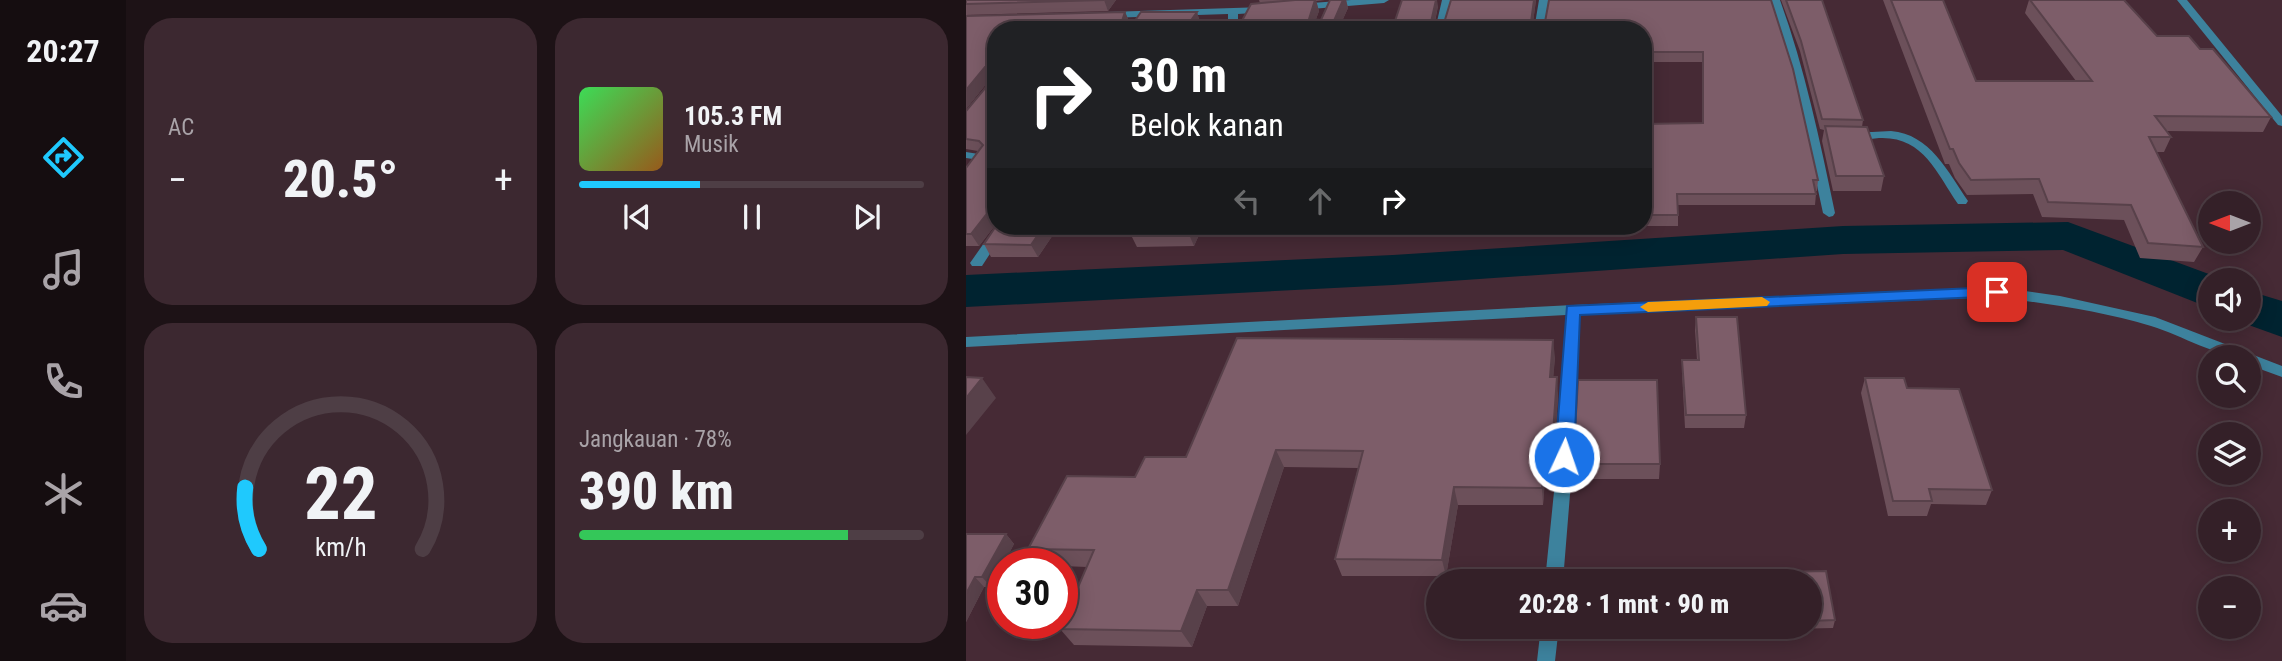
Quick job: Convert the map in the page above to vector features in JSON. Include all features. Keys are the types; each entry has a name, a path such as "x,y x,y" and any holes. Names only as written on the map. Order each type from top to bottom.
{"street":[{"path":"1196,12 1197,0"},
{"path":"1288,8 1384,0"},
{"path":"1442,21 1447,0"},
{"path":"1540,21 1544,0"},
{"path":"1774,0 1784,26 1813,135 1829,213"},
{"path":"2182,0 2282,123"},
{"path":"1324,17 1329,4"},
{"path":"1090,16 1141,18 1196,12 1233,13 1274,9"},
{"path":"1233,13 1233,21"},
{"path":"1813,135 1826,135"},
{"path":"1839,136 1904,136 1914,140 1926,150 1962,201"},
{"path":"966,155 981,157 966,178"},
{"path":"977,263 996,235"},
{"path":"966,342 1573,310 1997,292 2060,301 2155,322 2214,345"},
{"path":"1555,569 1573,310"},
{"path":"2261,364 2282,372"},
{"path":"1546,661 1549,639"}],"building":[{"path":"966,0 1104,0 966,4"},
{"path":"1315,0 1309,19 1321,20 1330,0 1343,0 1334,21 1242,21 1251,4"},
{"path":"1402,0 1436,0 1431,21 1395,21"},
{"path":"1451,0 1534,0 1531,21 1445,21"},
{"path":"1549,0 1771,0 1793,69 1818,180 1813,180 1816,194 1677,194 1678,215 1652,215 1652,124 1703,123 1703,52 1652,52 1652,21 1545,21"},
{"path":"1786,0 1822,0 1863,120 1822,119 1801,41"},
{"path":"1891,0 1943,0 1976,81 2092,81 2030,0 2124,0 2157,36 2189,36 2200,49 2213,49 2271,117 2155,116 2171,137 2149,137 2198,237 2198,247 2148,243 2131,205 2048,202 2039,179 1971,180 1953,149 1950,149"},
{"path":"1125,12 1122,21 987,21 987,67 966,90 966,16"},
{"path":"1141,12 1197,12 1190,21 1135,21"},
{"path":"987,86 987,214 971,234 966,234 966,168 983,145 979,141 966,139 966,111"},
{"path":"1825,126 1867,127 1884,176 1836,176"},
{"path":"990,235 1038,235 1031,245 984,244"},
{"path":"1696,317 1737,317 1746,415 1686,415 1682,360 1699,360"},
{"path":"1237,338 1553,340 1550,377 1557,377 1551,461 1544,461 1542,488 1454,487 1442,560 1335,559 1363,451 1276,450 1228,590 1197,590 1181,631 1078,629 1078,587 1094,550 1029,548 1067,476 1135,477 1145,457 1186,457"},
{"path":"966,377 982,378 966,398"},
{"path":"1865,378 1904,378 1907,388 1959,389 1992,490 1929,489 1932,501 1893,501"},
{"path":"1578,380 1657,380 1660,464 1573,464"},
{"path":"966,534 1006,534 998,548 987,548 987,568 982,577 975,577 966,594"},
{"path":"1822,571 1826,571 1835,620 1822,621"}],"waterway":[{"path":"966,291 1393,270 1843,240 2068,236 2198,287"},
{"path":"2261,312 2282,320"}],"slow traffic":[{"path":"1648,307 1762,302"}],"route":[{"path":"1564,457 1573,310 1997,292"}]}
